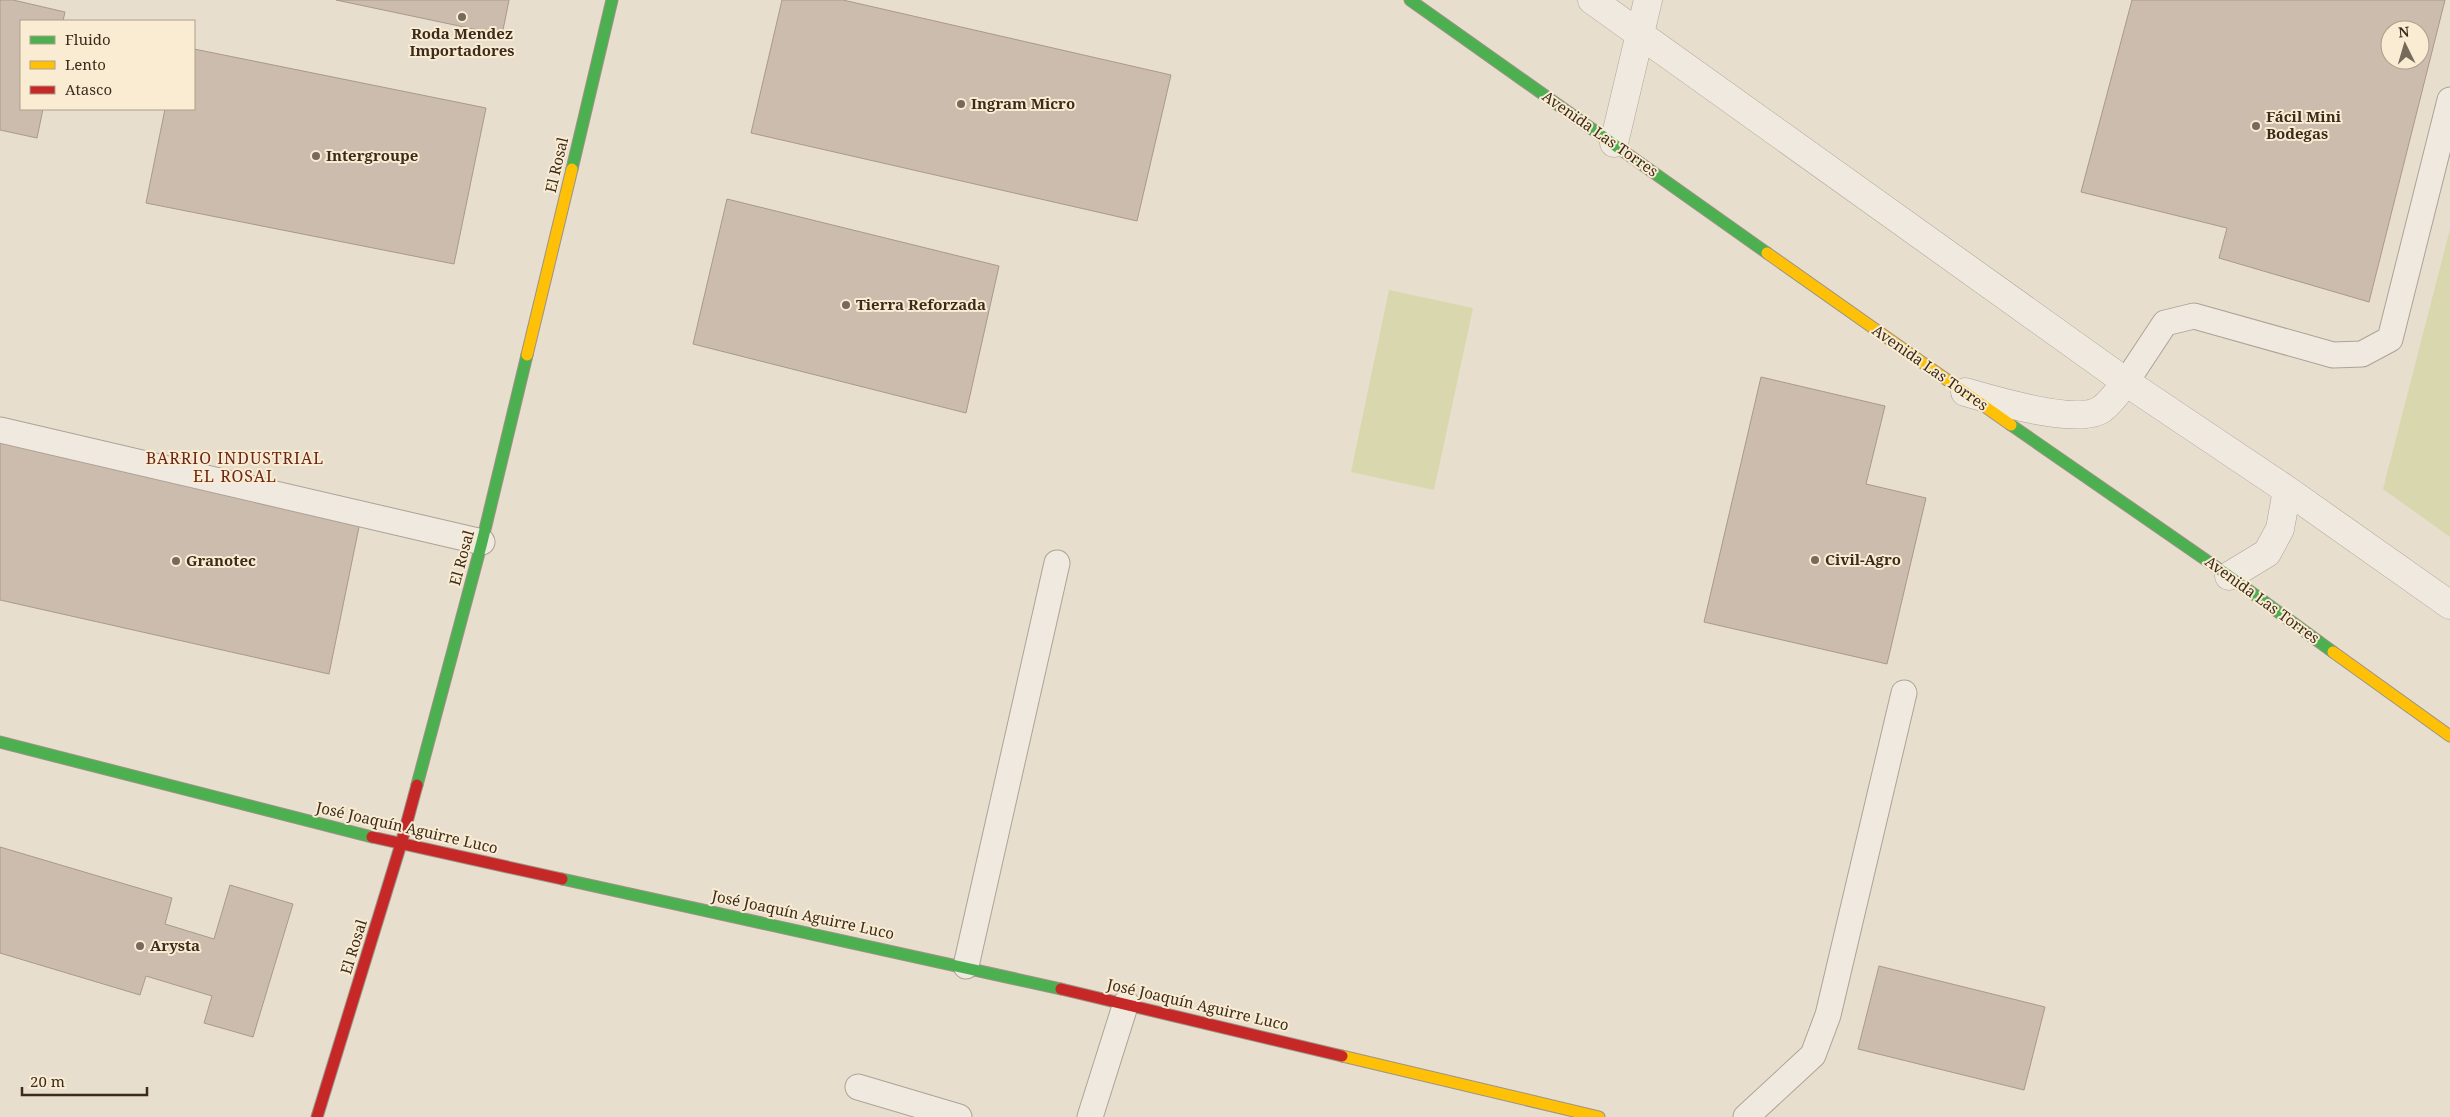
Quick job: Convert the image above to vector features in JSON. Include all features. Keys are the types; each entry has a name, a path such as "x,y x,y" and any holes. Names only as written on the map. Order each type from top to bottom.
{"street":[{"name":"El Rosal","path":"317,1117 401,844 482,542 612,0"},
{"name":"Avenida Las Torres","path":"1410,0 1963,392 2229,576 2450,736"},
{"path":"1592,0 2126,382 2287,490 2450,605"},
{"path":"1614,143 1648,0"},
{"path":"1963,392 2034,410 2074,415 2102,410 2126,382"},
{"path":"2229,576 2268,553 2280,529 2287,490"},
{"name":"José Joaquín Aguirre Luco","path":"0,742 401,844 966,966 1599,1117"}],"lane":[{"path":"2126,382 2165,323 2194,316 2333,355 2362,354 2390,339 2450,100"},
{"path":"0,430 482,542"},
{"path":"966,966 1057,562"},
{"path":"1746,1117 1813,1055 1828,1014 1904,693"},
{"path":"1090,1117 1126,1003"},
{"path":"858,1087 958,1117"}],"shaded area":[{"path":"2450,229 2450,537 2383,489"},
{"path":"1389,290 1473,308 1434,490 1351,472"}],"building":[{"path":"0,0 13,0 65,12 63,20 20,20 20,110 43,110 37,138 0,130"},
{"name":"Roda Mendez Importadores","path":"336,0 509,0 502,35"},
{"name":"Ingram Micro","path":"782,0 843,0 1171,75 1137,221 751,133"},
{"name":"Fácil Mini Bodegas","path":"2132,0 2445,0 2430,60 2430,20 2380,20 2380,70 2427,70 2369,302 2219,258 2227,228 2081,192"},
{"name":"Intergroupe","path":"195,49 486,108 454,264 146,203 165,110 195,110"},
{"name":"Tierra Reforzada","path":"727,199 999,266 966,413 693,344"},
{"name":"Civil-Agro","path":"1761,377 1885,406 1866,484 1926,498 1887,664 1704,622"},
{"name":"Granotec","path":"0,441 360,522 329,674 0,600"},
{"name":"Arysta","path":"0,847 172,898 165,924 214,939 230,885 293,904 253,1037 204,1023 212,996 146,976 140,995 0,953"},
{"path":"1879,966 2045,1007 2024,1090 1858,1049"}],"traffic: fast":[{"path":"572,169 612,0"},
{"path":"1410,0 1767,253"},
{"path":"417,785 482,542 527,355"},
{"path":"2011,425 2229,576 2333,652"},
{"path":"0,742 372,837"},
{"path":"562,879 1061,989"}],"traffic: slow":[{"path":"527,355 572,169"},
{"path":"1767,253 2011,425"},
{"path":"2333,652 2450,736"},
{"path":"1342,1056 1599,1117"}],"traffic: jam":[{"path":"317,1117 401,844 417,785"},
{"path":"372,837 562,879"},
{"path":"1061,989 1342,1056"}],"place":[{"name":"Roda Mendez Importadores","path":"462,17"},
{"name":"Ingram Micro","path":"961,104"},
{"name":"Fácil Mini Bodegas","path":"2256,126"},
{"name":"Intergroupe","path":"316,156"},
{"name":"Tierra Reforzada","path":"846,305"},
{"name":"Civil-Agro","path":"1815,560"},
{"name":"Granotec","path":"176,561"},
{"name":"Arysta","path":"140,946"}],"district":[{"name":"BARRIO INDUSTRIAL EL ROSAL","path":"235,467"}]}
